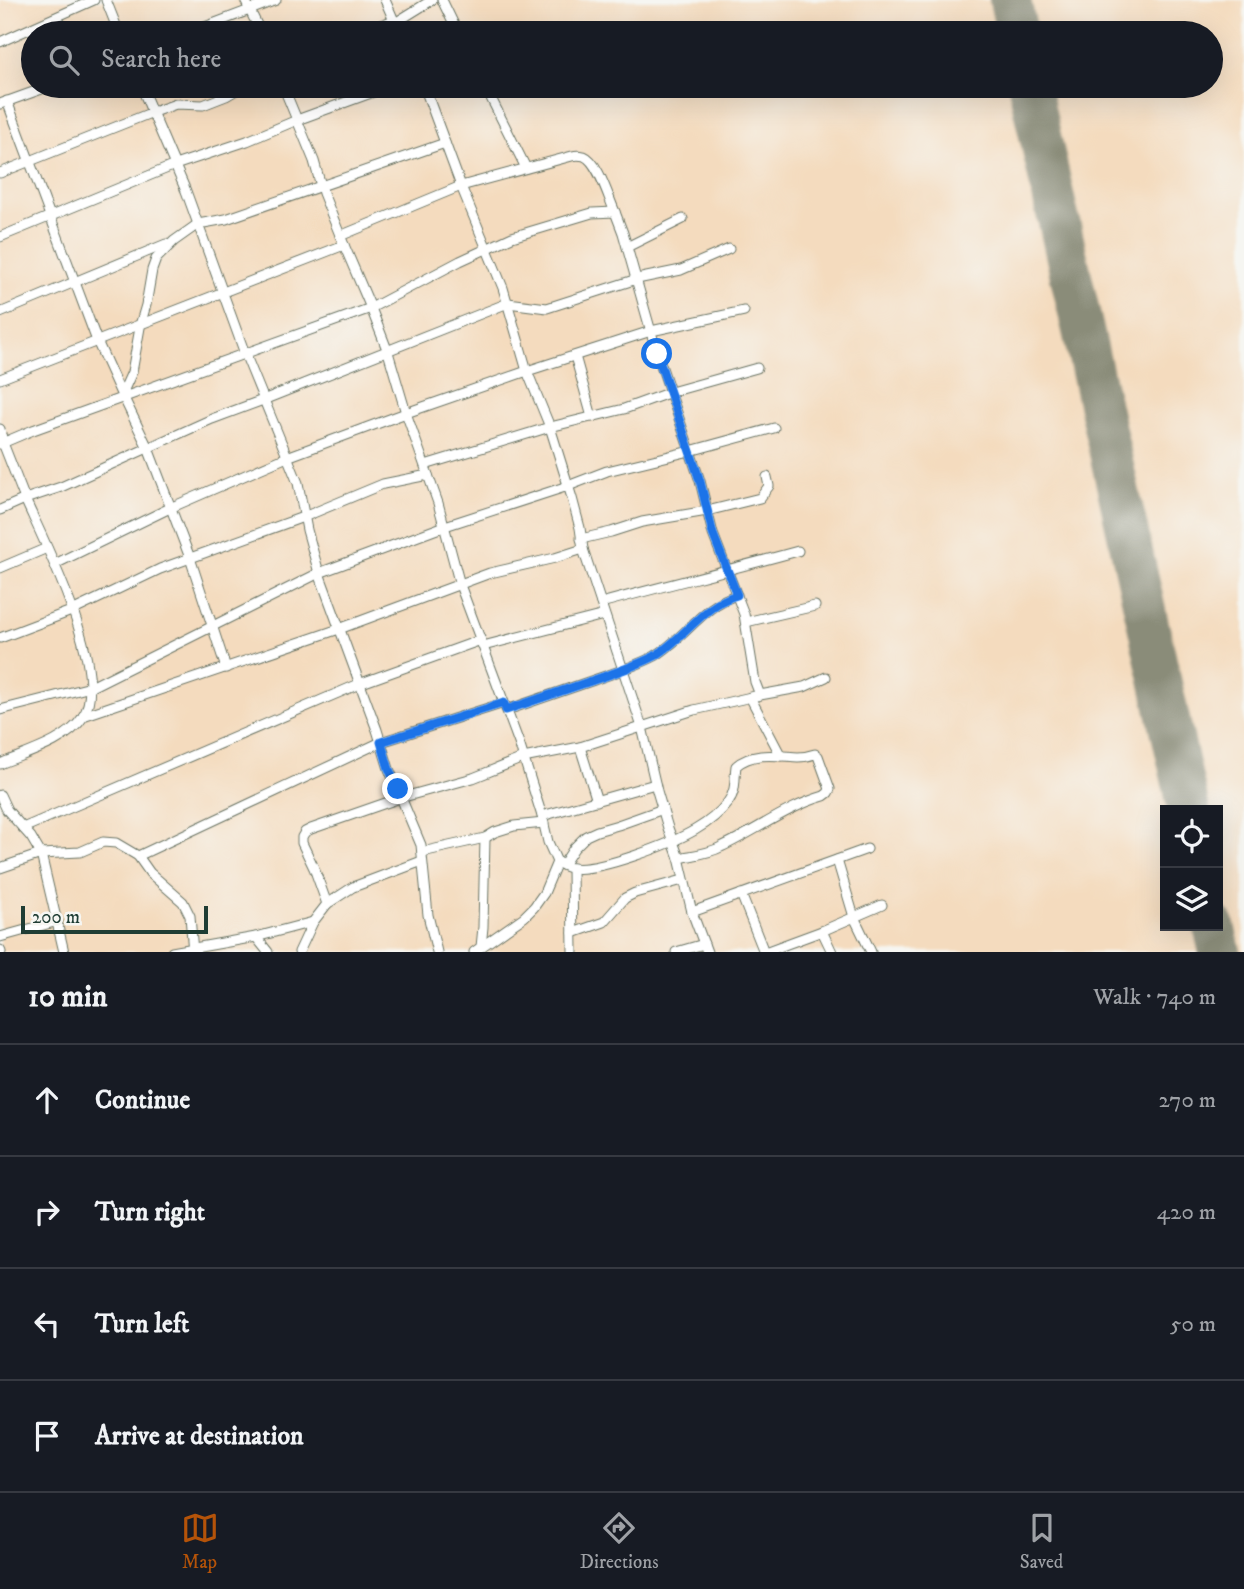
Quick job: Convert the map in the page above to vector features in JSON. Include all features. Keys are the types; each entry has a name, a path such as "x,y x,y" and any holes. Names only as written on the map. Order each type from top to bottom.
{"street":[{"path":"46,21 94,0"},
{"path":"106,0 114,21"},
{"path":"245,0 255,21"},
{"path":"222,21 276,0"},
{"path":"384,0 394,21"},
{"path":"398,21 432,0"},
{"path":"442,0 452,21"},
{"path":"0,41 21,32"},
{"path":"21,96 4,102 30,160 97,341 148,448 191,558 226,668"},
{"path":"147,98 175,165 263,400 298,483 319,572 389,769 418,837 428,915 437,952"},
{"path":"0,173 176,104 203,105 221,98"},
{"path":"288,98 314,161 340,236 388,352 445,526 460,585 519,743 548,842 564,865 573,952"},
{"path":"0,237 175,165 247,141 357,98"},
{"path":"428,98 508,303 527,371 550,427 582,544 642,727 655,784 705,948 676,952"},
{"path":"491,98 526,168"},
{"path":"0,313 174,241 198,225 226,219 445,143"},
{"path":"340,236 461,186 572,156 585,156 590,159 628,247 651,331 700,481 713,534 746,622 755,696 782,756"},
{"path":"2,443 371,308 512,237 571,219 601,212 615,212"},
{"path":"628,247 683,219"},
{"path":"123,398 122,391 132,372 152,270 156,259 174,241"},
{"path":"0,379 344,245"},
{"path":"0,510 61,487 212,419 508,303 547,308 637,279 681,270 729,248"},
{"path":"55,564 170,508 287,457 406,413 651,331 744,311"},
{"path":"575,356 592,417"},
{"path":"0,638 74,610 160,569 306,516 383,484 550,427 624,409 757,368"},
{"path":"0,710 90,687 319,572 445,526 607,471 774,428"},
{"path":"0,429 2,443 74,610 88,666 90,687 88,704 75,727 62,737 0,764"},
{"path":"83,716 339,629 490,573 555,558 611,532 642,522 707,511 760,498 769,486 767,477"},
{"path":"0,568 47,548"},
{"path":"601,603 798,551"},
{"path":"138,856 381,742 624,669 652,657 669,647 722,601 737,595"},
{"path":"746,622 815,606"},
{"path":"23,828 359,684 482,643 604,615"},
{"path":"327,904 306,853 302,837 305,832 400,798 473,778 523,758 580,747 681,713 804,687 826,677"},
{"path":"580,747 597,801"},
{"path":"564,865 609,863 647,851 694,830 723,809 731,799 736,785 736,765 750,757 818,756 830,789 824,796 788,810 720,848 679,858"},
{"path":"299,952 313,922 327,904 353,887 422,857 485,838 495,832 655,784"},
{"path":"0,794 7,810 32,837 41,854 64,952"},
{"path":"477,950 534,907 574,848 586,836 663,809"},
{"path":"477,950 483,927 485,838"},
{"path":"0,868 41,854 80,852 103,842 132,851 150,873 183,902 190,916 193,950"},
{"path":"692,912 867,849"},
{"path":"837,860 854,917 870,952"},
{"path":"573,933 604,922 625,898 635,892 683,880"},
{"path":"741,894 764,952 882,905"},
{"path":"0,937 58,921"},
{"path":"172,952 256,937 313,922"},
{"path":"822,931 832,952"},
{"path":"256,937 268,952"}],"runway":[{"path":"1010,0 1014,21"},
{"path":"1032,98 1188,805"},
{"path":"1215,931 1220,952"}],"route":[{"path":"398,789 381,742 504,703 506,710 624,669 669,647 691,625 722,601 737,595 713,534 700,481 657,354"}]}
